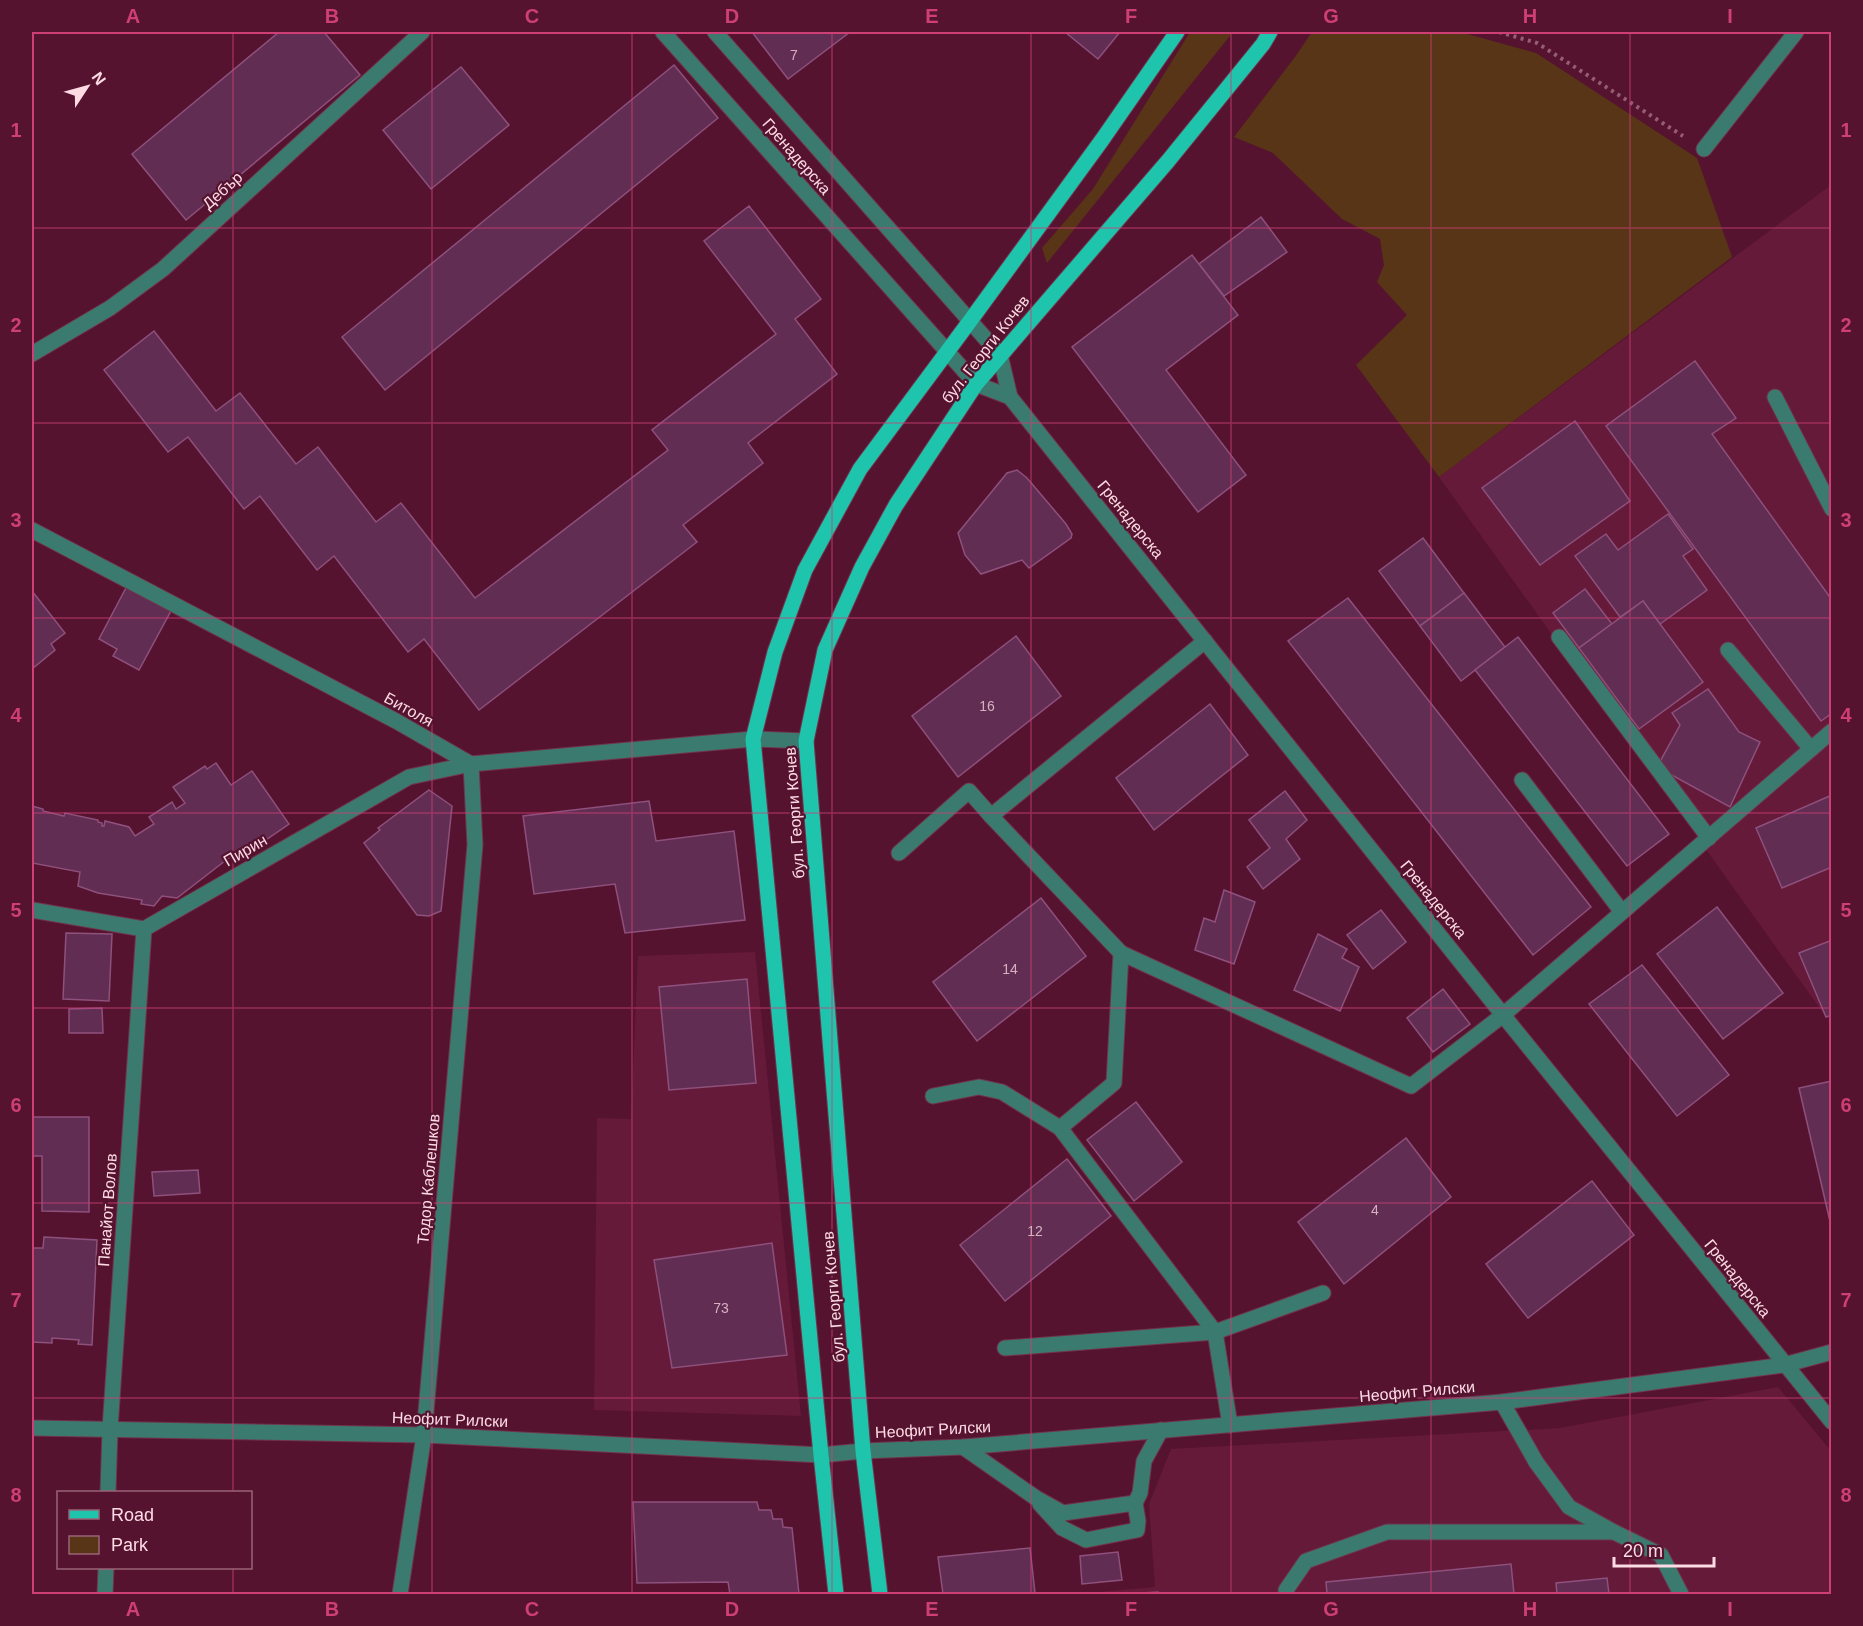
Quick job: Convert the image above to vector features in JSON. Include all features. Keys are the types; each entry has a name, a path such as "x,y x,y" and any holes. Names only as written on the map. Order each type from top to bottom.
{"main road":[{"name":"бул. Георги Кочев","path":"836,1594 753,739 774,652 805,570 860,469 970,321 1177,32"},
{"name":"бул. Георги Кочев","path":"879,1594 863,1451 806,741 825,650 862,567 896,505 976,384 1168,161 1263,44 1270,32"}],"street":[{"name":"Дебър","path":"32,353 110,308 163,269 422,32"},
{"name":"Гренадерска","path":"663,32 976,384 1010,397"},
{"name":"Гренадерска","path":"715,32 1000,355 1010,397 1503,1015 1832,1422"},
{"path":"1704,149 1796,32"},
{"path":"1775,397 1832,509"},
{"name":"Битоля","path":"32,531 396,721 471,764"},
{"path":"1559,637 1709,838"},
{"path":"991,816 1205,641"},
{"path":"1728,650 1811,749"},
{"path":"899,853 969,791 1121,952 1411,1086 1503,1015 1832,731"},
{"path":"471,764 753,739 806,741"},
{"name":"Пирин","path":"144,929 409,777 471,764"},
{"name":"Тодор Каблешков","path":"400,1594 424,1435 475,845 471,764"},
{"path":"1522,780 1622,912"},
{"path":"32,910 144,929"},
{"name":"Панайот Волов","path":"108,1491 110,1429 144,929"},
{"path":"1060,1128 1114,1083 1121,952"},
{"path":"933,1096 979,1087 1002,1092 1060,1128 1215,1332 1230,1425"},
{"path":"1005,1348 1215,1332 1323,1293"},
{"name":"Неофит Рилски","path":"32,1428 424,1435 821,1455 963,1447 1502,1402 1784,1365 1832,1352"},
{"path":"1502,1402 1536,1462 1569,1507 1661,1555 1681,1594"},
{"path":"1035,1497 1047,1514 1062,1528 1086,1540 1137,1530 1135,1503 1140,1492 1144,1461 1161,1430"},
{"path":"963,1447 1035,1497 1063,1513 1092,1511 1135,1503"},
{"path":"1286,1594 1286,1590 1306,1561 1387,1532 1614,1532"},
{"path":"105,1594 106,1569"}],"path":[{"path":"1499,32 1537,43 1704,149"}],"shaded area":[{"path":"1831,185 1831,1015 1826,1017 1439,477"},
{"path":"755,952 801,1416 594,1410 597,1118 631,1119 638,956"},
{"path":"1778,1387 1831,1451 1831,1594 1077,1594 1155,1587 1149,1504 1171,1449 1560,1428"}],"green space":[{"path":"1190,32 1233,32 1047,263 1042,248 1093,189"},
{"path":"1312,32 1460,32 1536,53 1697,158 1732,257 1439,477 1356,365 1407,315 1377,282 1384,265 1380,239 1342,219 1273,153 1234,137"}],"building":[{"path":"279,32 324,32 360,75 186,220 132,154"},
{"path":"752,32 850,32 788,79"},
{"path":"1065,32 1120,32 1098,59"},
{"path":"674,65 718,118 385,390 342,337"},
{"path":"461,67 509,125 431,189 383,130"},
{"path":"749,206 821,299 795,319 837,374 748,443 763,463 683,525 697,542 479,710 424,639 408,652 334,556 317,570 260,496 244,509 188,437 168,452 104,370 154,331 216,411 240,393 296,464 318,447 376,522 401,503 475,598 668,450 652,430 776,334 704,241"},
{"path":"1261,217 1287,252 1224,296 1199,264"},
{"path":"1192,255 1238,315 1166,370 1246,475 1198,512 1072,347"},
{"path":"1695,361 1736,418 1712,434 1832,600 1832,713 1821,721 1606,426"},
{"path":"1575,421 1630,501 1540,565 1482,488"},
{"path":"1017,470 1027,478 1066,524 1072,534 1071,538 1029,568 1022,560 981,574 965,555 958,533 1007,473"},
{"path":"1668,514 1693,549 1683,556 1707,590 1660,624 1643,601 1620,617 1575,556 1606,534 1618,550"},
{"path":"1423,538 1464,593 1420,626 1379,571"},
{"path":"127,586 172,609 139,670 113,656 117,649 99,639"},
{"path":"1585,589 1612,624 1579,648 1553,613"},
{"path":"32,591 65,633 51,644 55,650 32,669"},
{"path":"1464,593 1505,647 1461,681 1420,626"},
{"path":"1348,598 1591,907 1533,955 1288,641"},
{"path":"1643,601 1703,682 1639,729 1579,648"},
{"path":"1016,636 1061,696 958,777 912,716"},
{"path":"1518,637 1669,834 1627,866 1475,670"},
{"path":"1708,689 1739,732 1760,742 1730,807 1657,767 1680,725 1672,713"},
{"path":"1210,704 1248,755 1154,830 1116,778"},
{"path":"216,763 231,785 252,771 289,824 247,853 243,847 177,898 162,896 154,906 141,904 142,900 98,893 78,886 80,872 32,863 32,806 64,816 65,813 98,820 102,826 105,821 129,827 135,836 154,824 149,817 172,802 176,809 185,803 173,787 205,766 207,769"},
{"path":"429,790 452,806 441,911 429,916 417,915 364,843 380,830 378,828"},
{"path":"1285,791 1307,820 1286,839 1300,859 1263,889 1247,867 1270,848 1249,820"},
{"path":"1832,795 1832,867 1782,888 1756,828"},
{"path":"649,801 656,841 734,831 745,920 625,933 615,884 534,894 523,816"},
{"path":"1224,890 1255,902 1234,964 1195,950 1204,918 1215,922"},
{"path":"1041,898 1086,956 977,1041 933,982"},
{"path":"1717,907 1783,993 1723,1039 1657,954"},
{"path":"1381,910 1406,942 1373,969 1347,935"},
{"path":"66,933 112,934 109,1001 63,999"},
{"path":"1318,934 1347,949 1342,958 1359,967 1340,1011 1294,990"},
{"path":"1832,940 1832,1015 1826,1017 1799,953"},
{"path":"1642,965 1729,1075 1677,1116 1589,1004"},
{"path":"747,979 756,1083 669,1090 659,987"},
{"path":"1443,989 1470,1024 1433,1052 1407,1018"},
{"path":"102,1008 103,1033 69,1033 69,1009"},
{"path":"1832,1081 1832,1230 1799,1088"},
{"path":"1136,1102 1182,1162 1134,1201 1087,1140"},
{"path":"32,1117 89,1117 89,1212 42,1211 42,1156 32,1156"},
{"path":"1406,1138 1451,1197 1344,1284 1298,1222"},
{"path":"1067,1159 1111,1216 1005,1301 960,1245"},
{"path":"198,1170 200,1193 154,1196 152,1172"},
{"path":"1592,1181 1634,1235 1528,1318 1486,1264"},
{"path":"44,1237 97,1240 92,1345 78,1344 79,1340 52,1338 52,1343 32,1342 32,1248 43,1248"},
{"path":"772,1243 787,1355 672,1368 654,1260"},
{"path":"633,1502 757,1502 759,1510 771,1510 773,1519 782,1519 783,1527 792,1528 799,1594 730,1594 728,1582 637,1583"},
{"path":"1030,1548 1035,1593 943,1594 938,1557"},
{"path":"1118,1552 1122,1580 1082,1584 1080,1556"},
{"path":"1511,1564 1514,1594 1327,1594 1326,1582"},
{"path":"1607,1578 1609,1594 1557,1594 1556,1583"},
{"path":"1158,1592 1158,1594 1125,1594"}]}
